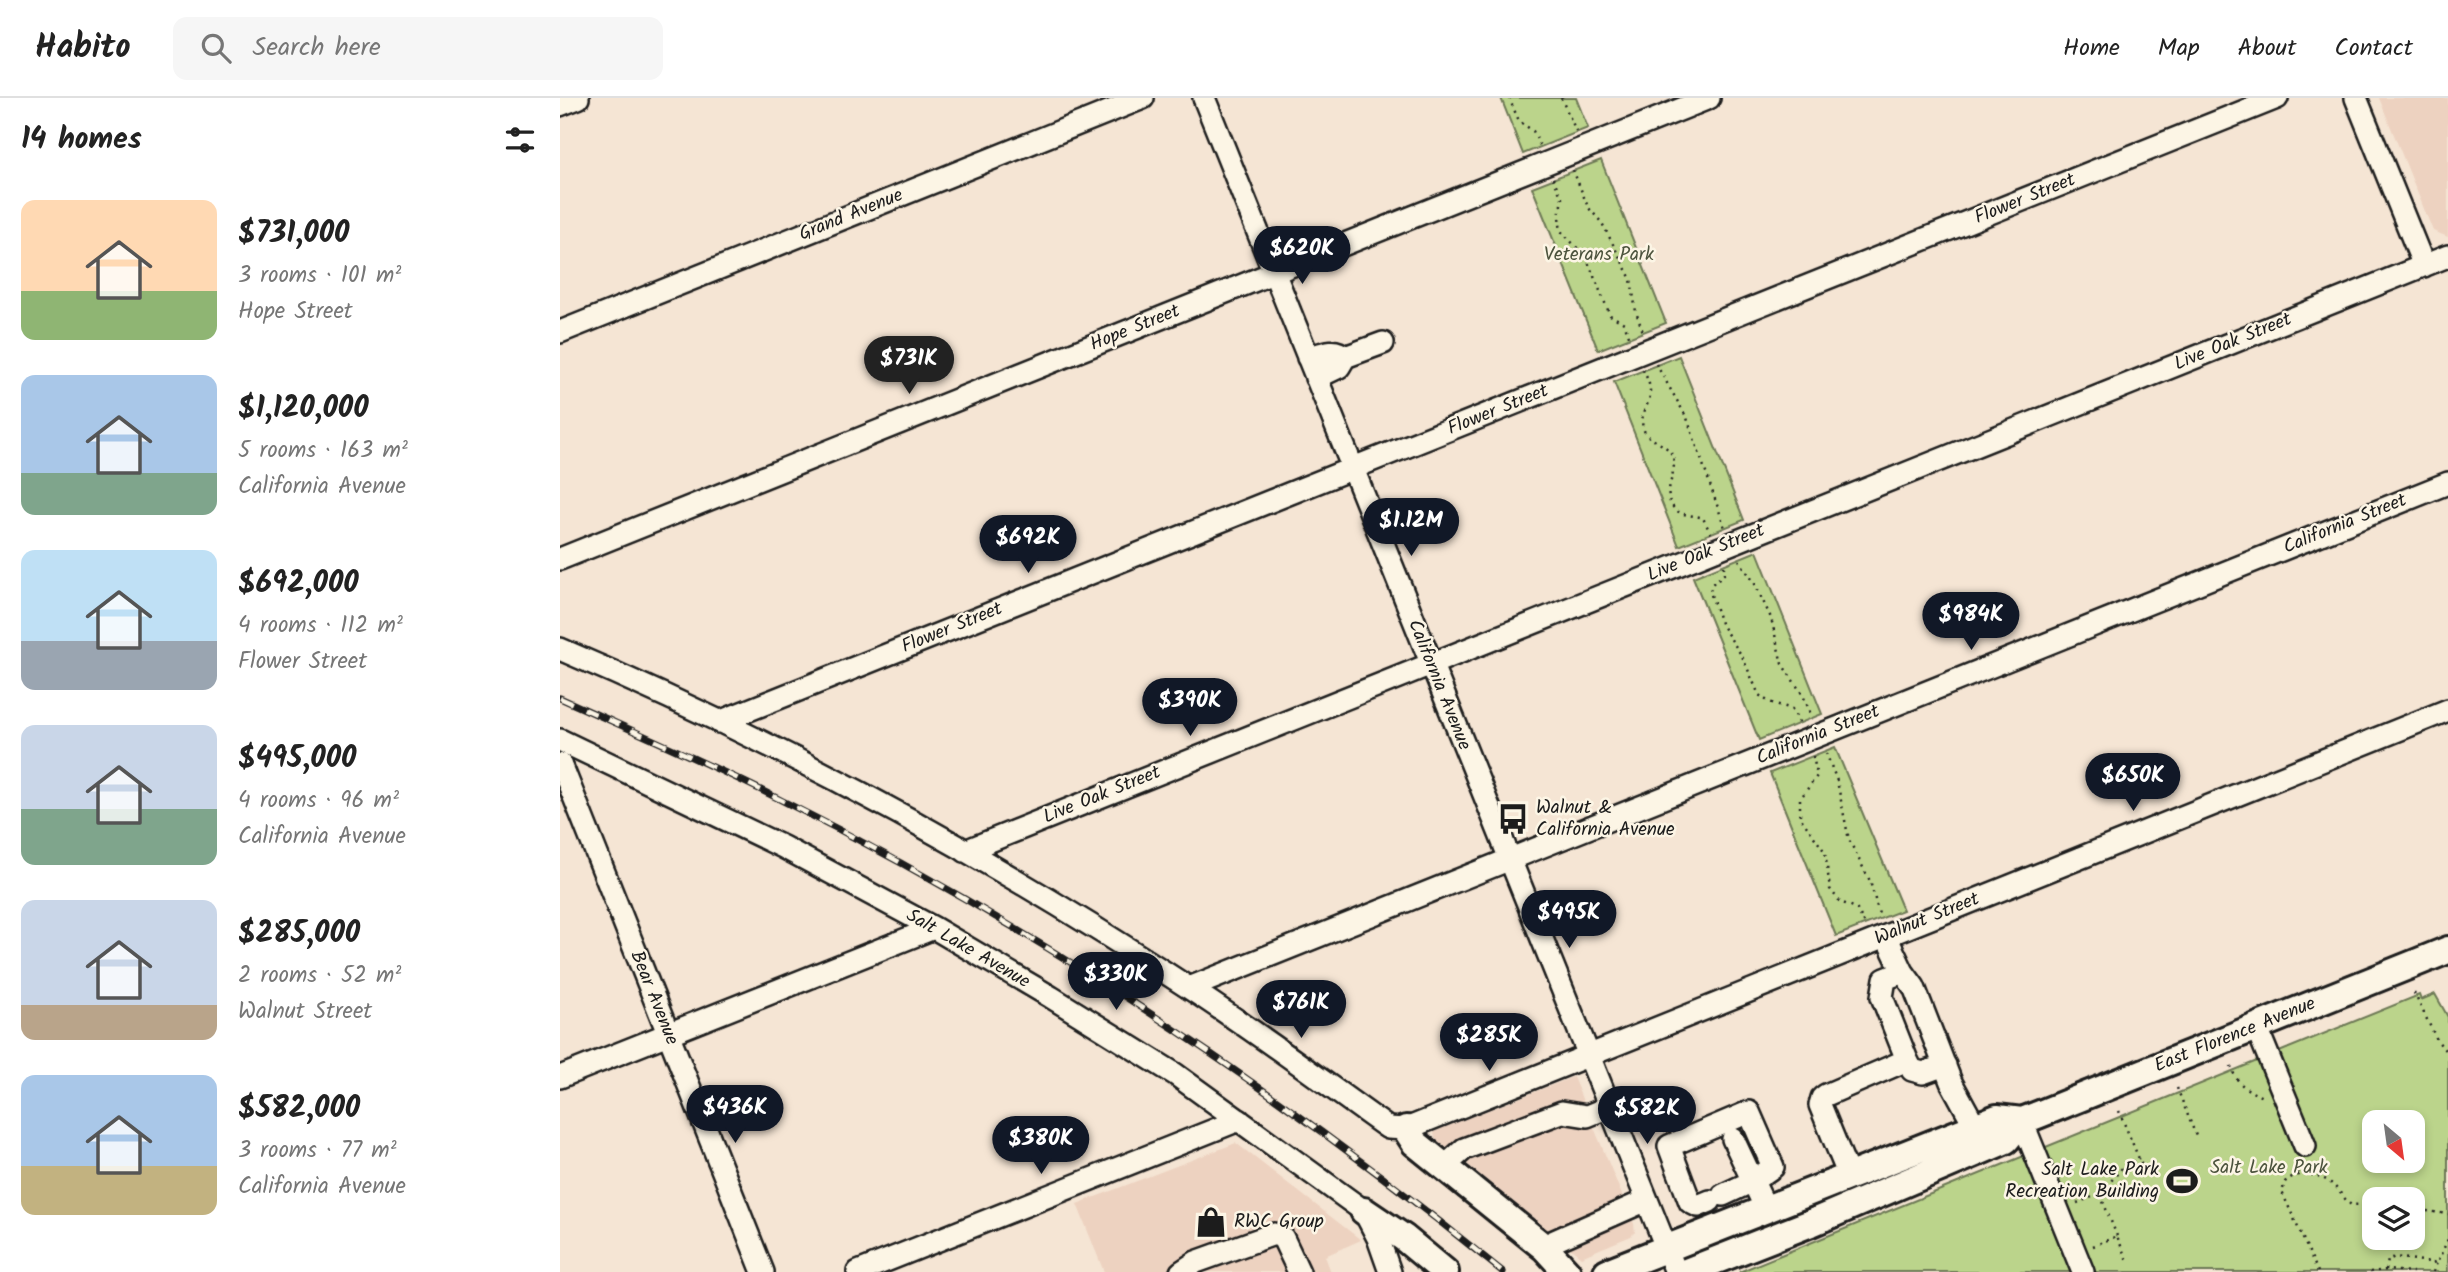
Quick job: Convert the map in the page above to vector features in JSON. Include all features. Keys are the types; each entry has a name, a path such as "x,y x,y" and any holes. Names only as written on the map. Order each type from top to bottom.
{"main road":[{"name":"East Florence Avenue","path":"1686,1272 2006,1140 2022,1121 2448,950"},
{"name":"East Florence Avenue","path":"1607,1272 1671,1260 1844,1165 1997,1118 2022,1121"},
{"path":"1406,1129 1415,1143 1545,1248 1567,1272"},
{"path":"1364,1211 1404,1238 1445,1272"}],"street":[{"path":"560,105 578,98"},
{"name":"Grand Avenue","path":"560,332 1143,98"},
{"name":"California Avenue","path":"1203,98 1671,1260"},
{"name":"Hope Street","path":"560,559 1709,98"},
{"name":"Flower Street","path":"719,722 2277,98"},
{"path":"2356,98 2424,266"},
{"name":"Live Oak Street","path":"965,851 2448,256"},
{"path":"1316,378 1339,367 1345,357 1383,342"},
{"path":"1308,358 1331,351 1340,352 1345,357"},
{"name":"California Street","path":"1189,988 2448,483"},
{"path":"560,649 719,722 844,784 965,851 1189,988 1388,1128 1406,1129"},
{"name":"Walnut Street","path":"1406,1129 2448,710"},
{"path":"560,764 566,742"},
{"name":"Salt Lake Avenue","path":"566,742 783,847 934,928 1175,1074 1364,1211 1378,1238 1390,1272"},
{"name":"Bear Avenue","path":"560,764 763,1272"},
{"path":"560,1077 934,928"},
{"path":"1886,936 1903,972 1914,987 1945,1065 1975,1126"},
{"path":"1903,972 1885,979 1882,997 1907,1060 1912,1070 1923,1073 1945,1065"},
{"path":"2256,1026 2301,1152"},
{"path":"1844,1165 1820,1105 1822,1098 1907,1060"},
{"path":"1444,1167 1464,1149 1562,1112 1587,1116 1609,1107"},
{"path":"1749,1112 1773,1167 1753,1181 1698,1206 1690,1202 1669,1146 1749,1112"},
{"path":"858,1272 1239,1120"},
{"path":"2022,1121 2083,1272"},
{"path":"1733,1139 1766,1209"},
{"path":"1545,1248 1552,1242 1647,1200"},
{"path":"1181,1272 1196,1262 1274,1234 1283,1238 1299,1272"}],"path":[{"path":"1509,98 1519,121 1533,131 1542,153"},
{"path":"1561,98 1577,132 1573,170 1588,207 1602,223 1631,279 1636,312 1649,349 1687,418 1731,544 1771,618 1782,664 1803,695 1820,735 1837,781 1849,840 1870,881 1886,936"},
{"path":"2414,993 2437,1040 2448,1054"},
{"path":"2231,1066 2235,1079 2250,1092 2272,1100"},
{"path":"2177,1088 2196,1136"},
{"path":"2119,1111 2142,1166"},
{"path":"2297,1174 2301,1152"},
{"path":"2077,1203 2101,1194 2122,1168 2139,1158"},
{"path":"2318,1272 2282,1192 2285,1182 2297,1174 2317,1176 2330,1182 2351,1205 2362,1205"},
{"path":"2101,1194 2128,1263"},
{"path":"2425,1211 2448,1214"},
{"path":"2093,1246 2117,1236"},
{"path":"2433,1272 2448,1240"},
{"path":"2386,1270 2388,1260 2395,1257 2437,1263"},
{"path":"2370,1272 2413,1272"}],"shaded area":[{"path":"2379,98 2448,98 2448,237 2433,231"},
{"path":"1573,1077 1635,1232 1581,1257 1436,1139 1434,1134 1435,1131"},
{"name":"RWC Group","path":"1236,1143 1361,1240 1325,1256 1331,1272 1104,1272 1077,1204"}],"green space":[{"path":"1501,98 1576,98 1588,128 1523,154"},
{"name":"Veterans Park","path":"1601,160 1666,323 1598,350 1532,187"},
{"path":"1679,356 1744,520 1679,546 1614,382"},
{"path":"1757,551 1822,714 1759,740 1693,577"},
{"path":"1835,747 1903,910 1836,936 1770,773"},
{"name":"Salt Lake Park","path":"2435,994 2448,1017 2448,1272 1739,1272 2419,995 2421,1000"}],"railway":[{"path":"560,698 777,798 968,901 1061,957 1243,1076 1331,1139 1503,1272"}],"place":[{"name":"Walnut & California Avenue","path":"1513,819"},
{"name":"Salt Lake Park Recreation Building","path":"2182,1181"},
{"name":"RWC Group","path":"1211,1222"}]}
